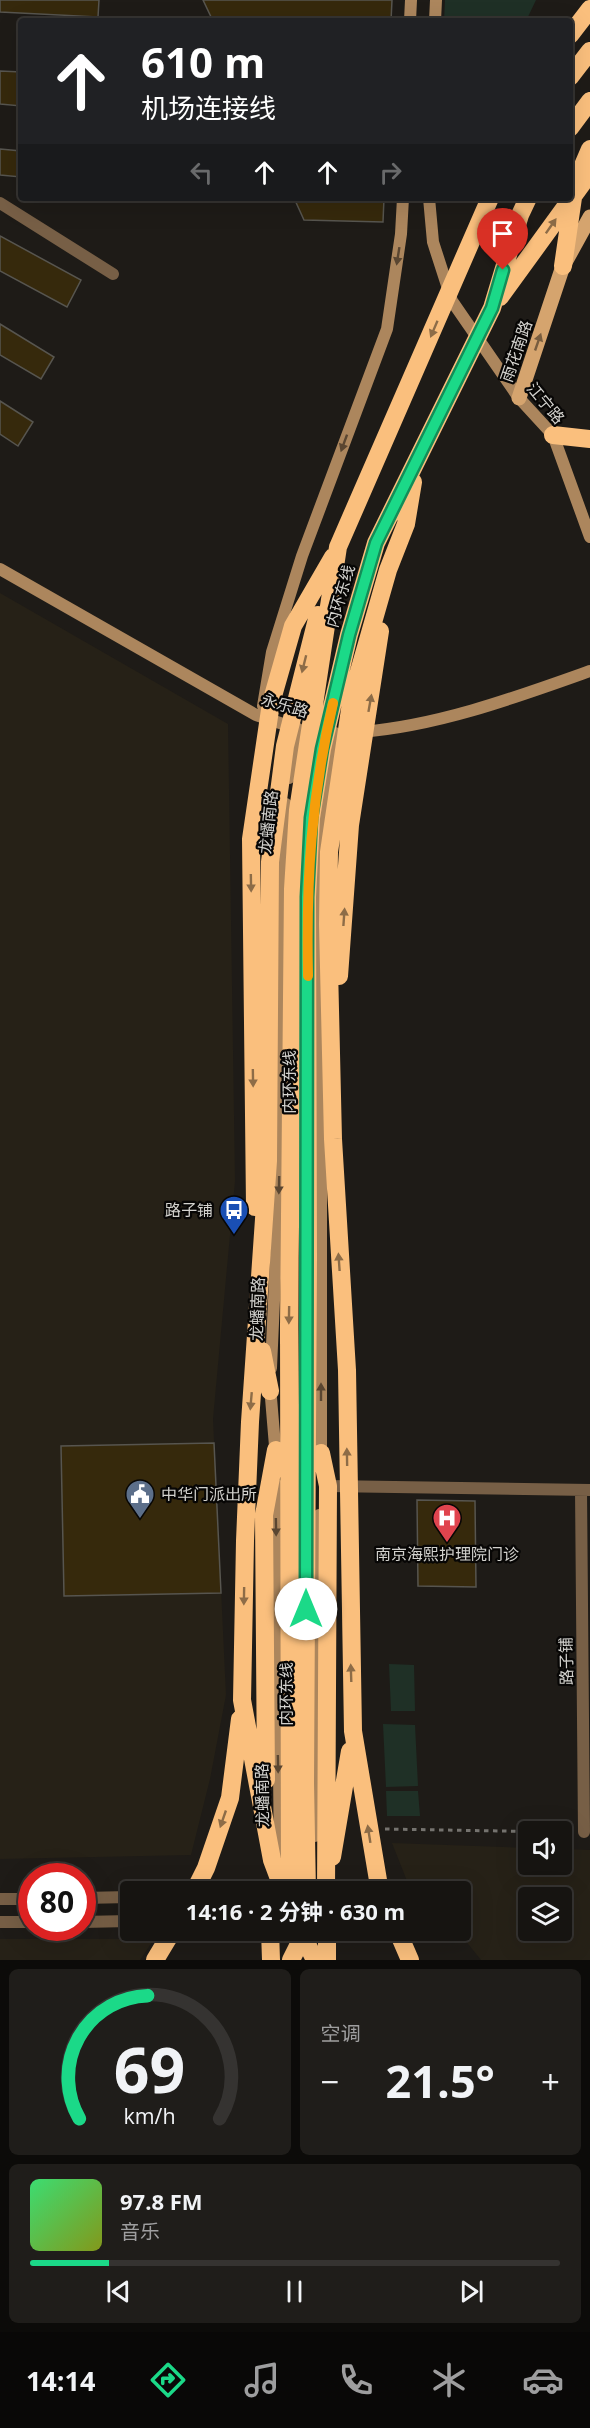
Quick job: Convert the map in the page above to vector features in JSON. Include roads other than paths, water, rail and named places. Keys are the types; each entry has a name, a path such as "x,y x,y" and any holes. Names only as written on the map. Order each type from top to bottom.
{"highway":[{"path":"573,30 590,9"},
{"path":"573,73 590,51"},
{"path":"573,124 590,100"},
{"path":"573,198 575,184 590,149"},
{"path":"573,196 590,172"},
{"name":"内环东线","path":"290,1881 289,1326 294,889 298,810 338,547 489,201"},
{"path":"492,308 520,214 526,201"},
{"path":"492,308 569,201"},
{"path":"563,266 573,201"},
{"name":"内环东线","path":"307,1881 305,1783 308,1257 307,897 311,818 324,738 349,635 376,543 492,308"},
{"path":"553,435 590,439"},
{"path":"378,1881 353,1731 347,1370 333,1139 328,924 329,852 352,696 388,570 406,524 416,465"},
{"path":"270,1391 256,1322 251,839 271,703 292,626 338,547"},
{"path":"200,1881 230,1798 242,1700 250,1422 268,1161 270,862 285,746 304,662 338,547"},
{"path":"321,1064 339,976 350,825 371,701 388,570"},
{"path":"271,1881 264,1665 264,1515 276,1450"},
{"path":"321,1453 328,1486 326,1881"},
{"path":"242,1700 272,1860 279,1881"},
{"path":"325,1881 337,1843 353,1731"},
{"path":"155,1960 166,1941"},
{"path":"270,1941 271,1960"},
{"path":"291,1941 291,1960"},
{"path":"291,1960 301,1941"},
{"path":"306,1941 315,1960"},
{"path":"308,1941 309,1960"},
{"path":"327,1941 327,1960"},
{"path":"402,1941 410,1960"}],"main road":[{"name":"雨花南路","path":"519,398 563,266 590,217"}],"street":[{"path":"411,0 411,18"},
{"path":"435,18 436,0"},
{"path":"251,839 256,742 272,652 302,556 387,329 401,234 403,201"},
{"name":"江宁路","path":"429,201 433,242 452,300 519,398 553,435 590,537"},
{"path":"0,203 113,274"},
{"name":"永乐路","path":"0,569 256,715 298,729 335,733 387,730 445,716 590,671"},
{"name":"龙蟠南路","path":"282,1881 276,1450 270,1391 279,1188 281,850 298,729"},
{"path":"314,1881 316,1646 321,1453 321,1064 316,926 320,850 335,733"},
{"path":"328,1486 585,1490"},
{"name":"路子铺","path":"584,1832 585,1490"},
{"path":"96,1898 120,1897"},
{"path":"0,1899 18,1899"},
{"path":"0,1922 18,1922"},
{"path":"96,1922 120,1922"}],"place":[{"name":"路子铺","path":"234,1236"},
{"name":"中华门派出所","path":"140,1520"},
{"name":"南京海熙护理院门诊","path":"447,1544"}]}
